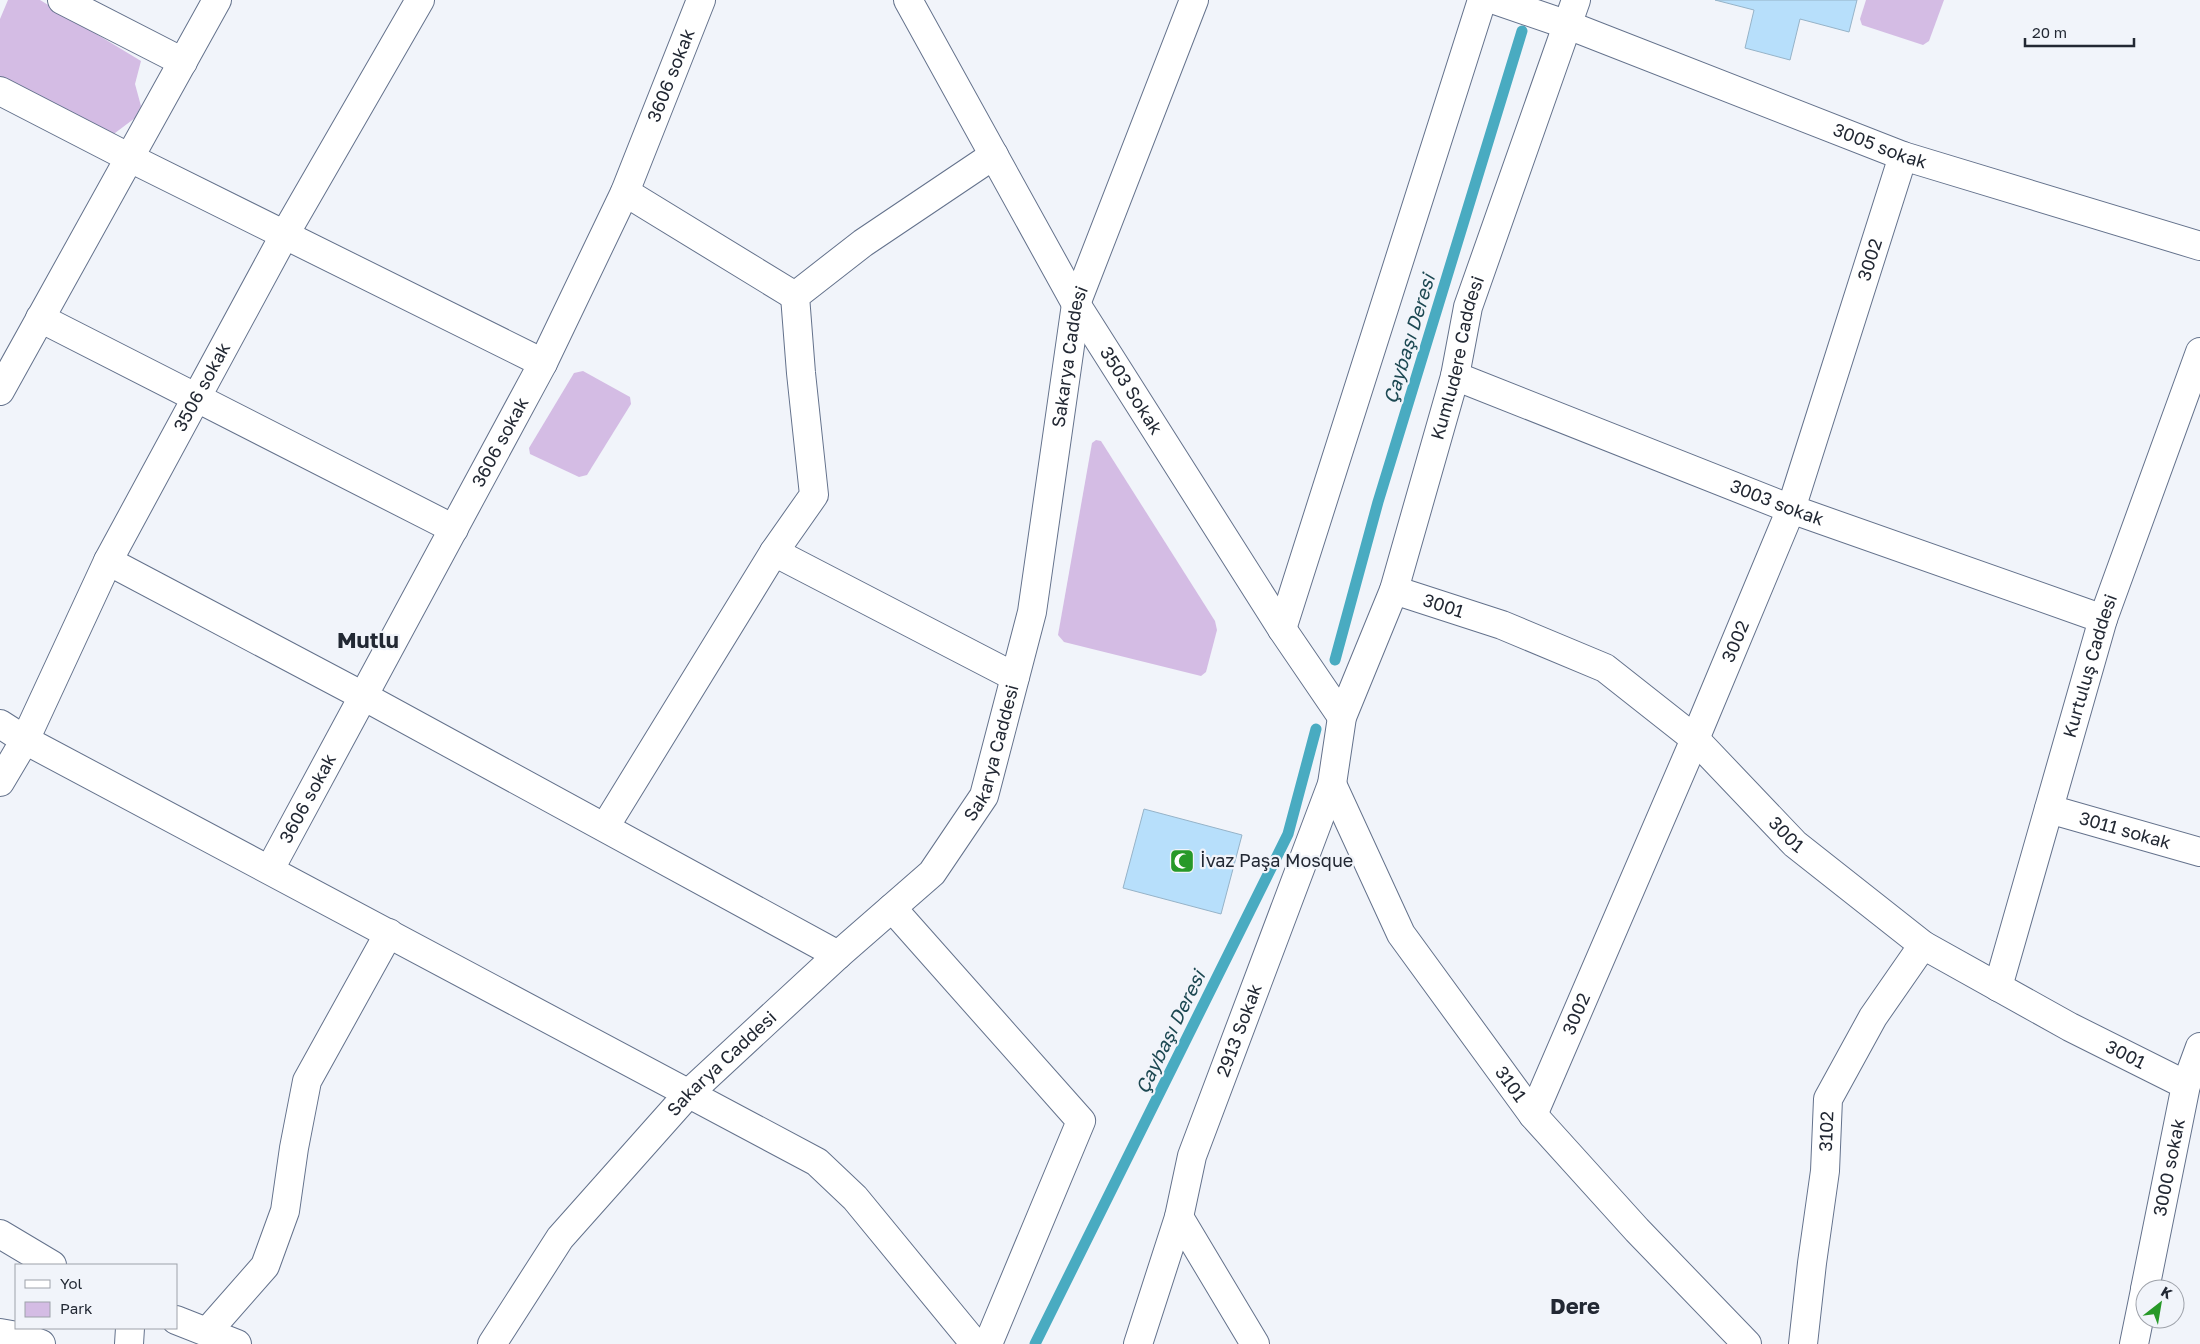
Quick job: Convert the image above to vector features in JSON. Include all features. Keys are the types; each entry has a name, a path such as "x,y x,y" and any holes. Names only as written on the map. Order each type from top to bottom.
{"street":[{"path":"62,0 183,62"},
{"path":"0,391 217,0"},
{"name":"3506 sokak","path":"0,782 25,740 108,561 285,234 420,0"},
{"name":"3606 sokak","path":"270,869 365,697 544,363 625,192 701,0"},
{"name":"3503 Sokak","path":"908,0 1076,304 1282,629 1342,717"},
{"name":"Sakarya Caddesi","path":"492,1344 560,1238 689,1093 838,954 932,873 984,796 1032,612 1076,304 1194,0"},
{"path":"1282,629 1482,0"},
{"path":"1495,0 1572,12"},
{"name":"3005 sokak","path":"1572,12 1903,156 2200,246"},
{"name":"Kumludere Caddesi","path":"1342,717 1394,590 1455,376 1468,306 1572,12"},
{"path":"0,91 130,158 544,363"},
{"path":"795,296 863,243 994,155"},
{"name":"3002","path":"1533,1115 1695,739 1791,510 1903,156"},
{"path":"625,192 795,296"},
{"path":"605,827 774,552 814,495 795,296"},
{"path":"40,318 454,529"},
{"name":"Kurtuluş Caddesi","path":"1998,987 2103,619 2200,352"},
{"name":"3003 sokak","path":"1455,376 1791,510 2103,619"},
{"path":"774,552 1015,677"},
{"path":"108,561 365,697 838,954"},
{"name":"3001","path":"1394,590 1502,625 1605,668 1695,739 1795,844 1923,945 2070,1027 2186,1085"},
{"name":"2913 Sokak","path":"1138,1344 1180,1217 1192,1156 1332,784 1342,717"},
{"path":"0,724 25,740 817,1162 855,1198 976,1344"},
{"name":"3101","path":"1332,784 1401,934 1533,1115 1637,1230 1746,1344"},
{"name":"3011 sokak","path":"2049,810 2200,852"},
{"path":"892,908 1081,1122 988,1344"},
{"path":"207,1332 265,1266 285,1211 294,1148 307,1081 389,933"},
{"name":"3102","path":"1803,1344 1825,1171 1828,1099 1873,1017 1923,945"},
{"name":"3000 sokak","path":"2147,1279 2186,1085 2200,1047"},
{"path":"1180,1217 1255,1344"},
{"path":"0,1234 50,1264"},
{"path":"178,1321 237,1344"},
{"path":"128,1344 130,1329"},
{"name":"3000 sokak","path":"2134,1344 2137,1329"},
{"path":"0,1333 22,1337 41,1344"}],"green space":[{"path":"8,0 40,0 141,61 135,84 141,106 135,118 99,145 0,91 0,19"},
{"path":"1866,0 1944,0 1929,41 1923,45 1862,25 1860,19"},
{"path":"583,371 630,397 631,404 587,475 579,477 530,454 529,448 574,373"},
{"path":"1096,440 1101,441 1215,621 1217,630 1206,672 1201,676 1064,642 1058,635 1092,443"}],"building":[{"path":"1715,0 1857,0 1849,32 1800,19 1790,60 1745,48 1754,10"},
{"name":"İvaz Paşa Mosque","path":"1144,809 1242,835 1221,914 1123,888"}],"waterway":[{"name":"Çaybaşı Deresi","path":"1335,660 1378,502 1522,31"},
{"name":"Çaybaşı Deresi","path":"1035,1344 1288,834 1316,729"}],"place":[{"name":"İvaz Paşa Mosque","path":"1182,861"}],"district":[{"name":"Mutlu","path":"368,640"},
{"name":"Dere","path":"1575,1306"}]}
